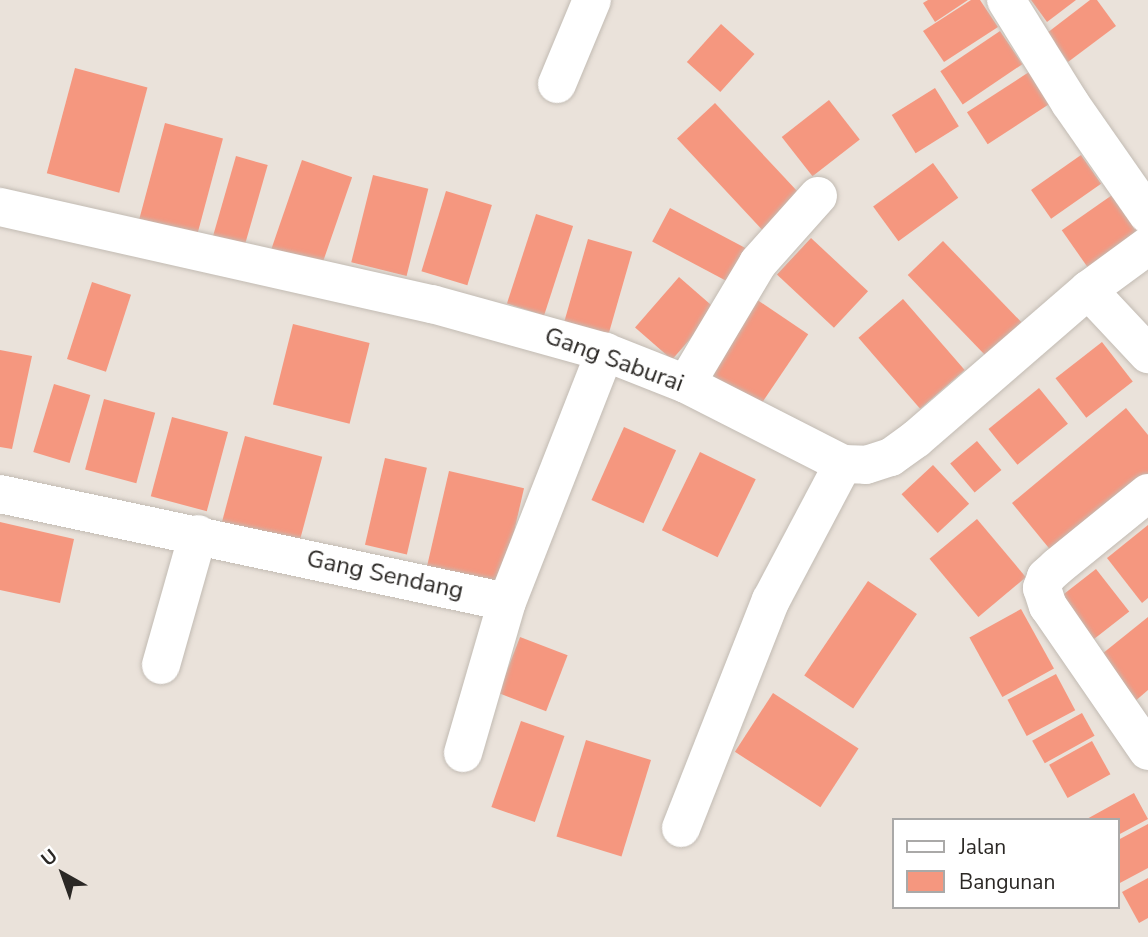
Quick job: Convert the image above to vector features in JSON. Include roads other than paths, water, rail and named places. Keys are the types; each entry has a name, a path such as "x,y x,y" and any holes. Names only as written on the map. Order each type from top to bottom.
{"street":[{"path":"557,84 592,0"},
{"path":"1006,0 1070,103 1148,215"},
{"path":"686,384 758,263 818,196"},
{"name":"Gang Saburai","path":"0,207 432,304 605,352 686,384 843,464"},
{"path":"681,828 771,600 843,464 866,465 891,457 1088,290 1148,246"},
{"path":"1088,290 1148,354"},
{"path":"463,753 508,602 605,352"},
{"path":"1148,493 1057,567 1046,577 1042,589 1048,606 1138,710 1148,751"},
{"name":"Gang Sendang","path":"0,494 508,602"},
{"path":"161,665 198,534"}]}
